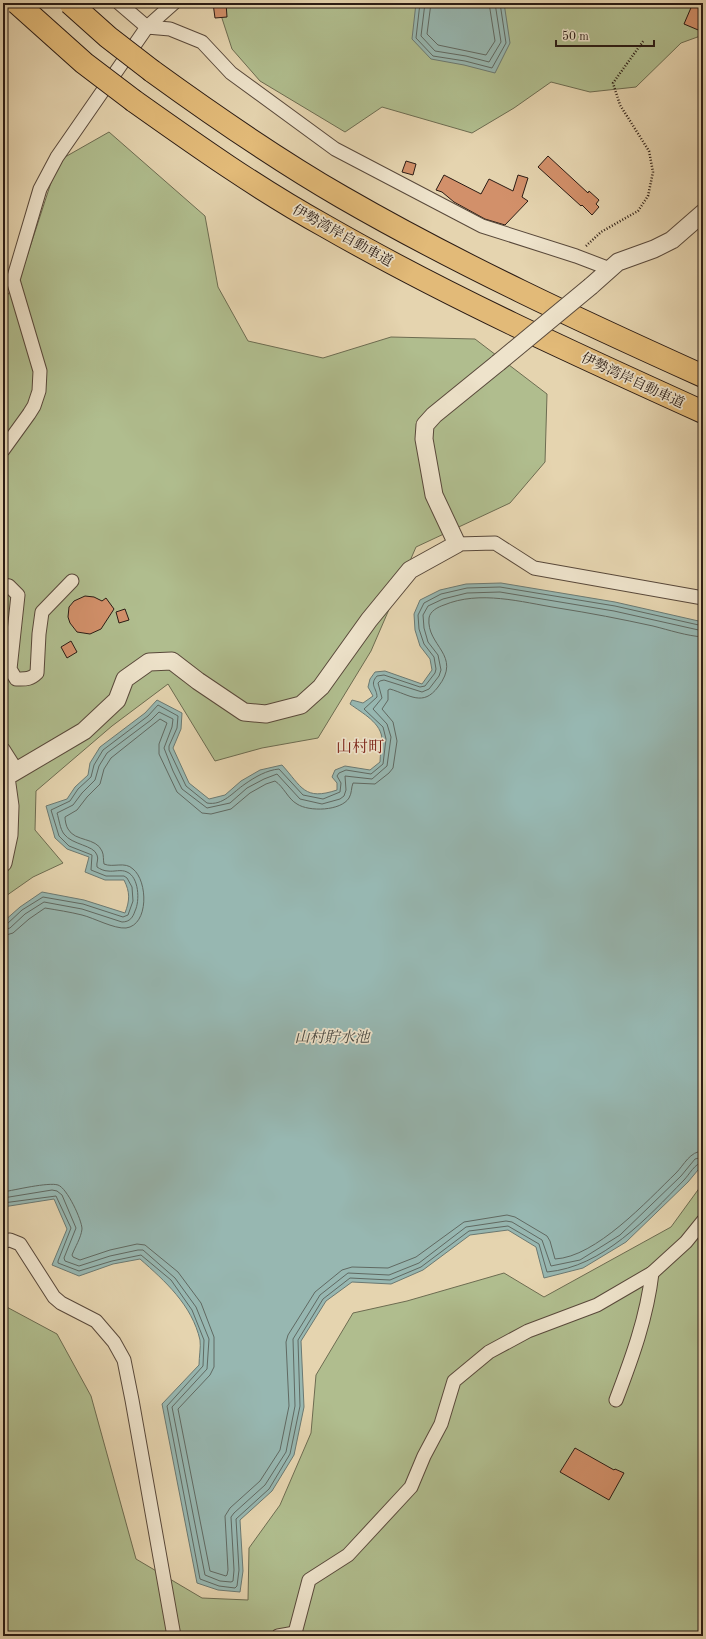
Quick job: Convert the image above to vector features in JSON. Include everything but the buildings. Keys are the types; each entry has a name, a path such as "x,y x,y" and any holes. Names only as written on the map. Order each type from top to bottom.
{"highway":[{"name":"伊勢湾岸自動車道","path":"17,3 84,63 134,101 195,145 291,206 392,264 635,388 703,412"},
{"path":"70,3 108,37 215,117 276,158 342,198 506,284 703,376"},
{"path":"635,388 703,428"}],"street":[{"path":"119,3 147,27 170,29 202,42 231,73 335,149 482,226 576,256 610,269"},
{"path":"3,450 34,406 39,392 40,371 8,278 37,198 57,157 147,27 174,3"},
{"path":"457,544 434,495 424,439 425,425 434,415 618,262 654,249 672,240 703,213"},
{"path":"3,863 10,835 10,806 6,777 84,731 117,700 125,679 149,662 172,661 198,682 244,712 266,714 301,705 321,687 369,620 410,570 457,544 495,543 534,568 703,598"},
{"path":"3,585 9,586 18,595 10,670 16,679 27,680 37,673 42,612 72,581"},
{"path":"3,749 18,771"},
{"path":"278,1636 296,1635 309,1580 348,1554 411,1487 424,1456 441,1424 454,1380 489,1352 528,1331 597,1305 652,1273 686,1242 703,1222"},
{"path":"3,1240 10,1240 20,1244 54,1297 61,1303 96,1322 114,1342 124,1360 174,1636"},
{"path":"616,1400 630,1363 649,1300 652,1273"}],"path":[{"path":"576,256 601,232 638,211 648,196 653,172 649,151 620,105 613,83 644,40"}],"green space":[{"path":"217,3 703,3 703,35 681,43 636,87 590,92 551,82 514,108 472,133 382,107 345,132 260,81 232,49"},
{"path":"109,132 205,216 218,287 248,341 323,358 391,337 475,339 547,394 545,462 510,503 416,547 371,651 318,738 262,748 215,761 168,684 112,726 36,791 35,830 63,863 33,877 3,898 3,301 20,278 58,161"},
{"path":"703,1183 703,1636 3,1636 3,1305 57,1334 91,1396 136,1559 202,1598 248,1600 249,1548 280,1505 311,1433 316,1375 353,1313 407,1301 504,1273 544,1297 671,1227"}],"water":[{"path":"416,3 504,3 510,43 495,73 431,59 412,39"},
{"name":"山村貯水池","path":"501,583 615,602 703,622 703,1164 688,1182 626,1242 583,1268 544,1278 536,1247 508,1230 470,1235 423,1270 391,1284 352,1282 326,1301 301,1341 304,1407 294,1455 272,1491 240,1520 243,1571 240,1592 218,1590 197,1583 162,1404 199,1365 200,1340 191,1316 168,1285 140,1259 113,1264 79,1276 52,1265 67,1229 54,1199 3,1207 3,922 20,907 42,892 84,900 125,913 129,896 124,880 105,880 85,872 89,857 67,849 55,838 46,806 67,799 75,787 88,775 90,763 100,747 145,713 157,700 182,713 181,729 173,748 189,783 209,799 225,795 241,781 260,770 282,765 299,785 310,793 326,793 337,790 337,783 332,777 335,770 345,766 370,770 380,762 382,740 379,728 350,704 352,700 363,703 373,696 368,687 370,679 375,672 385,671 422,684 432,670 430,659 420,646 415,630 414,614 420,600 440,590 466,584"}],"district":[{"name":"山村町","path":"360,746"}]}
